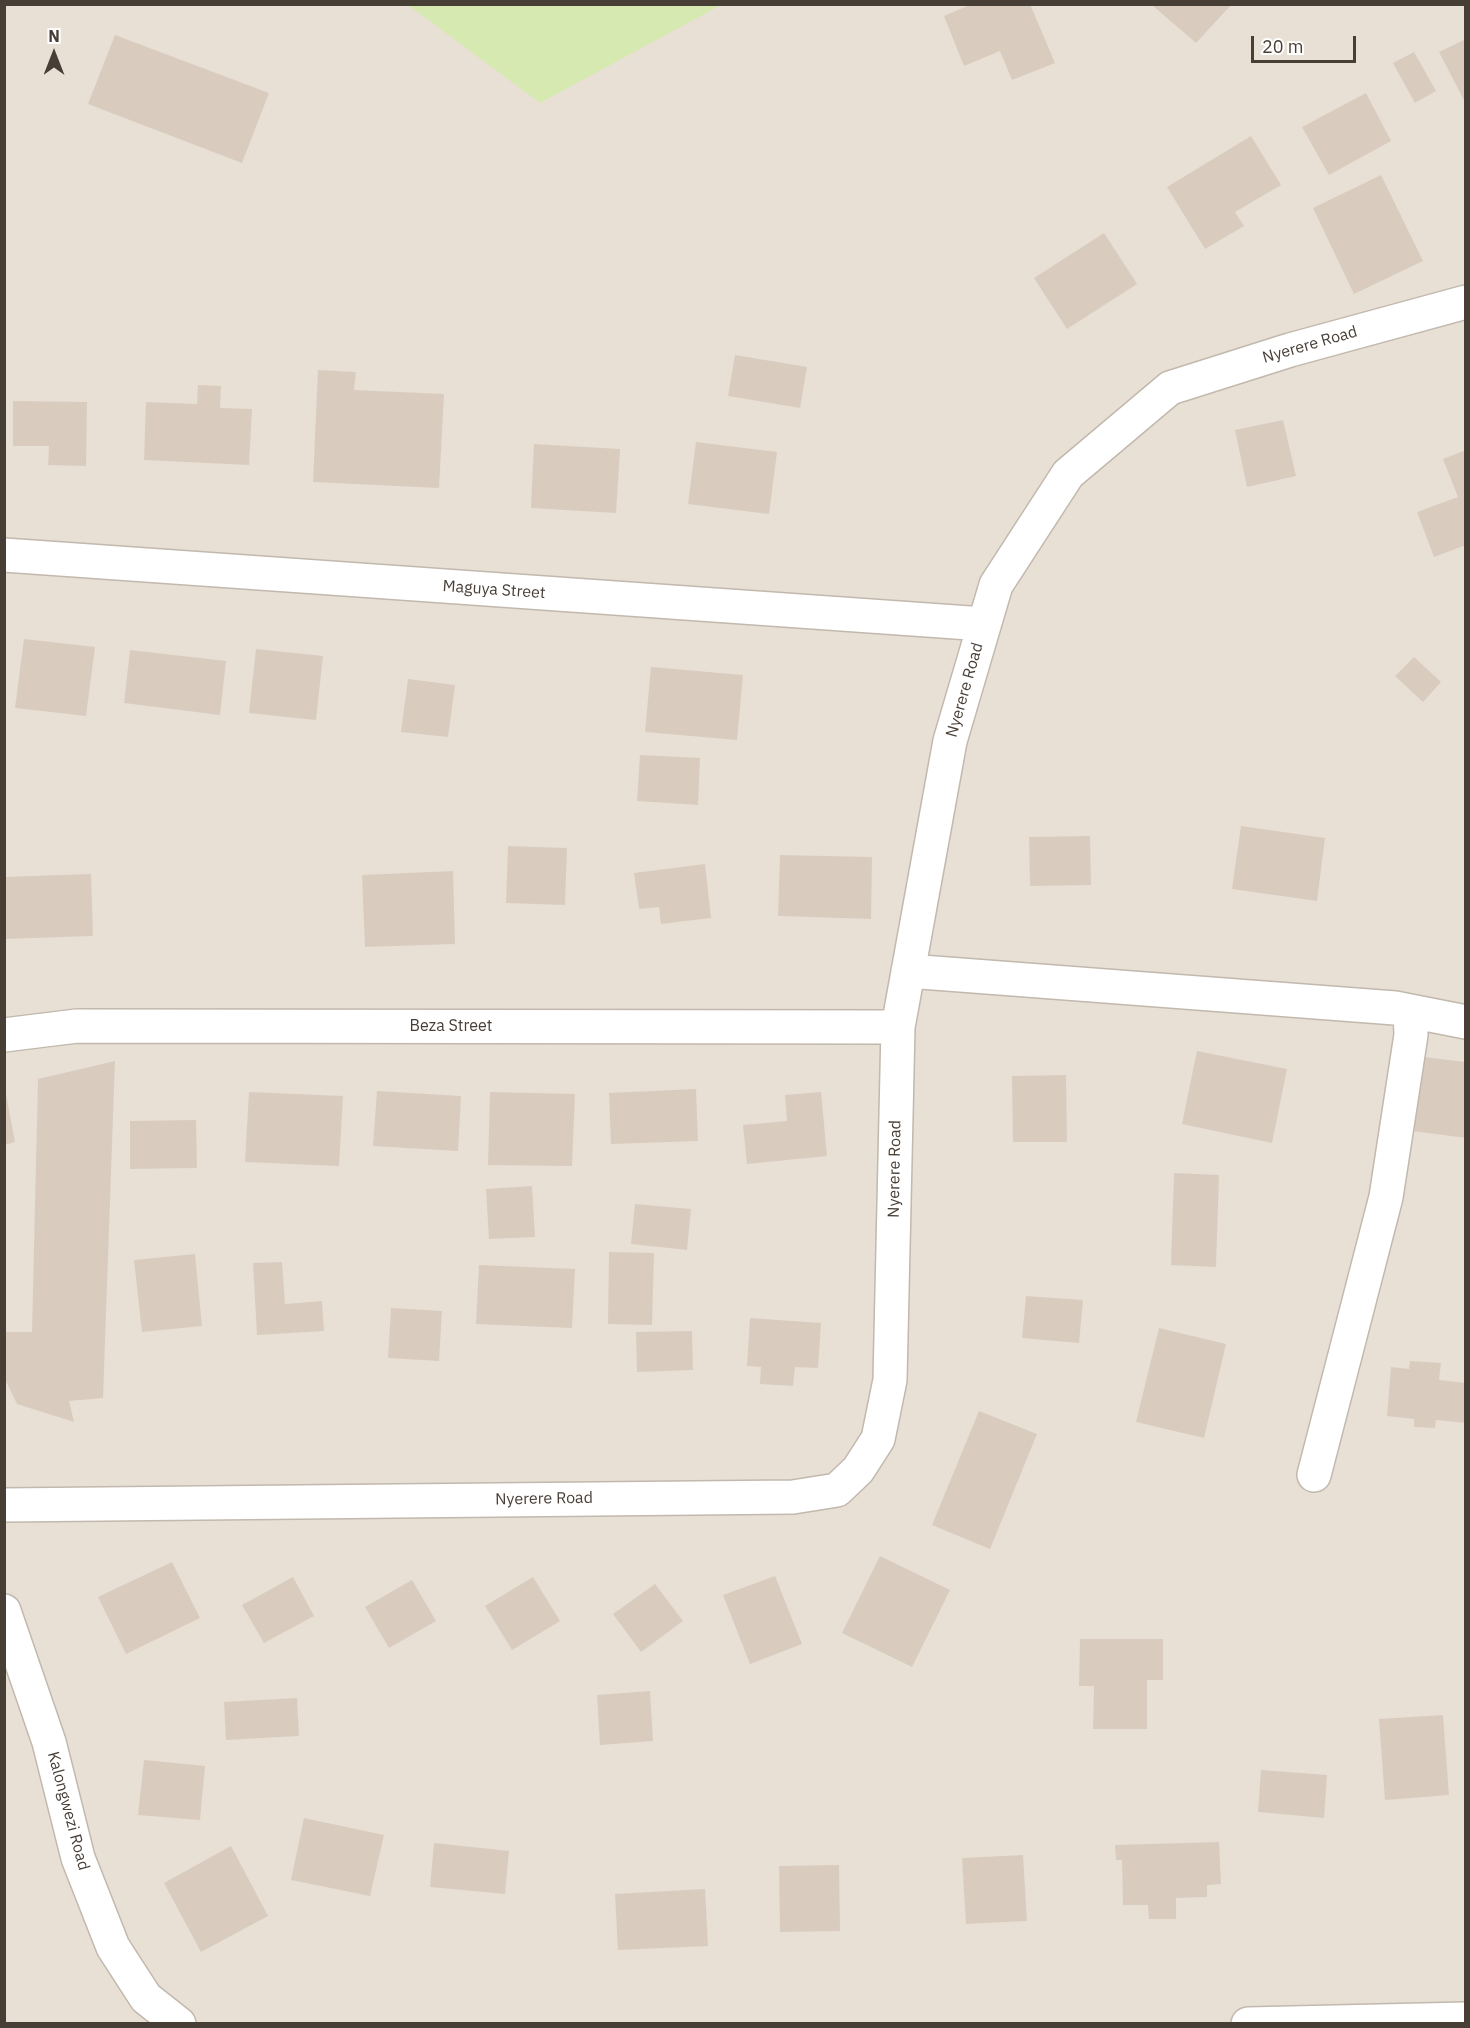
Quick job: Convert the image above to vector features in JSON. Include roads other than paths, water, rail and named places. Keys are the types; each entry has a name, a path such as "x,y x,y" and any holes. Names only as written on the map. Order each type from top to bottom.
{"street":[{"name":"Nyerere Road","path":"4,1505 794,1497 837,1490 858,1470 878,1439 890,1380 897,1027 950,741 996,585 1068,474 1170,388 1290,350 1466,302"},
{"name":"Maguya Street","path":"4,555 984,624"},
{"path":"908,971 1395,1008 1466,1022"},
{"path":"1314,1475 1386,1197 1411,1035 1410,1011"},
{"name":"Beza Street","path":"4,1035 77,1026 897,1027"},
{"name":"Kalongwezi Road","path":"4,1611 49,1742 78,1858 113,1947 146,1998 179,2024"},
{"path":"1248,2024 1466,2019"}]}
